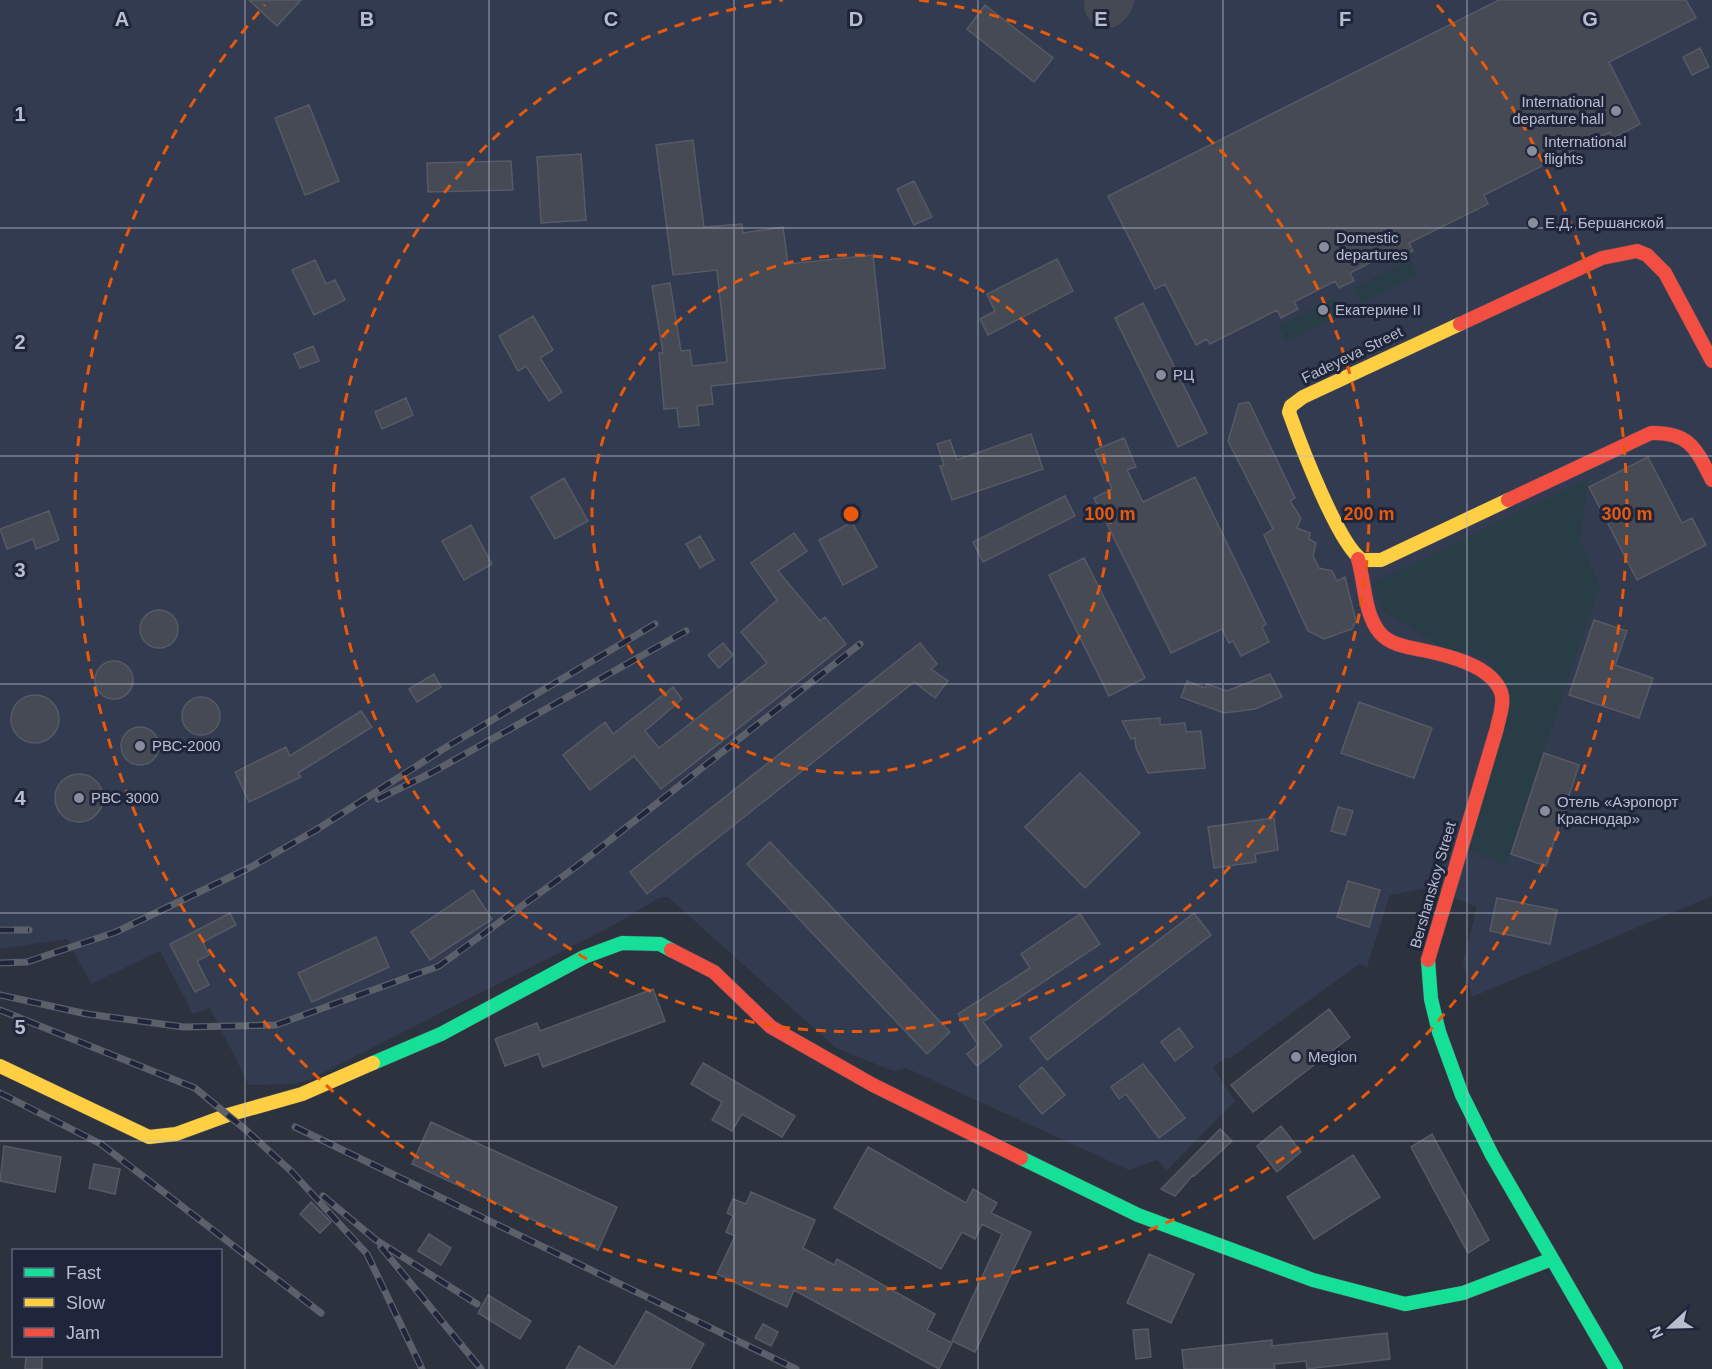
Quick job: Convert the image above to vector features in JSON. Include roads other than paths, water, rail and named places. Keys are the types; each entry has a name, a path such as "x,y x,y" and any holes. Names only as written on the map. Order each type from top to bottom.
{"street":[{"name":"Fadeyeva Street","path":"1358,559 1341,533 1291,418 1291,406 1303,397 1602,258 1632,251 1647,254 1662,268 1712,361"},
{"path":"1358,559 1367,562 1381,560 1652,433 1678,432 1687,439 1712,480"},
{"name":"Bershanskoy Street","path":"1358,559 1373,619 1381,634 1398,645 1435,652 1479,669 1492,679 1501,692 1497,728 1427,963 1429,999 1446,1056 1469,1116 1616,1369"},
{"path":"0,1066 149,1137 176,1134 228,1115 302,1094 356,1071 441,1034 584,957 622,943 660,944 714,972 771,1027 873,1085 1138,1215 1313,1280 1405,1304 1463,1293 1552,1259"}],"railway":[{"path":"0,963 27,962 116,932 251,867 316,830 448,746 655,624"},
{"path":"378,799 431,773 686,631"},
{"path":"0,995 87,1014 184,1027 276,1025 439,966 577,866 860,644"},
{"path":"0,930 29,930"},
{"path":"0,1010 195,1088 246,1130 292,1172 367,1254 422,1369"},
{"path":"0,1093 101,1144 321,1313"},
{"path":"295,1127 796,1369"},
{"path":"323,1196 376,1240 477,1304"},
{"path":"381,1247 481,1369"}],"place":[{"name":"International departure hall","path":"1616,111"},
{"name":"International flights","path":"1532,151"},
{"name":"Е.Д. Бершанской","path":"1533,223"},
{"name":"Domestic departures","path":"1324,247"},
{"name":"Екатерине II","path":"1323,310"},
{"name":"РЦ","path":"1161,375"},
{"name":"РВС-2000","path":"140,746"},
{"name":"РВС 3000","path":"79,798"},
{"name":"Отель «Аэропорт Краснодар»","path":"1545,811"},
{"name":"Megion","path":"1296,1057"}]}
